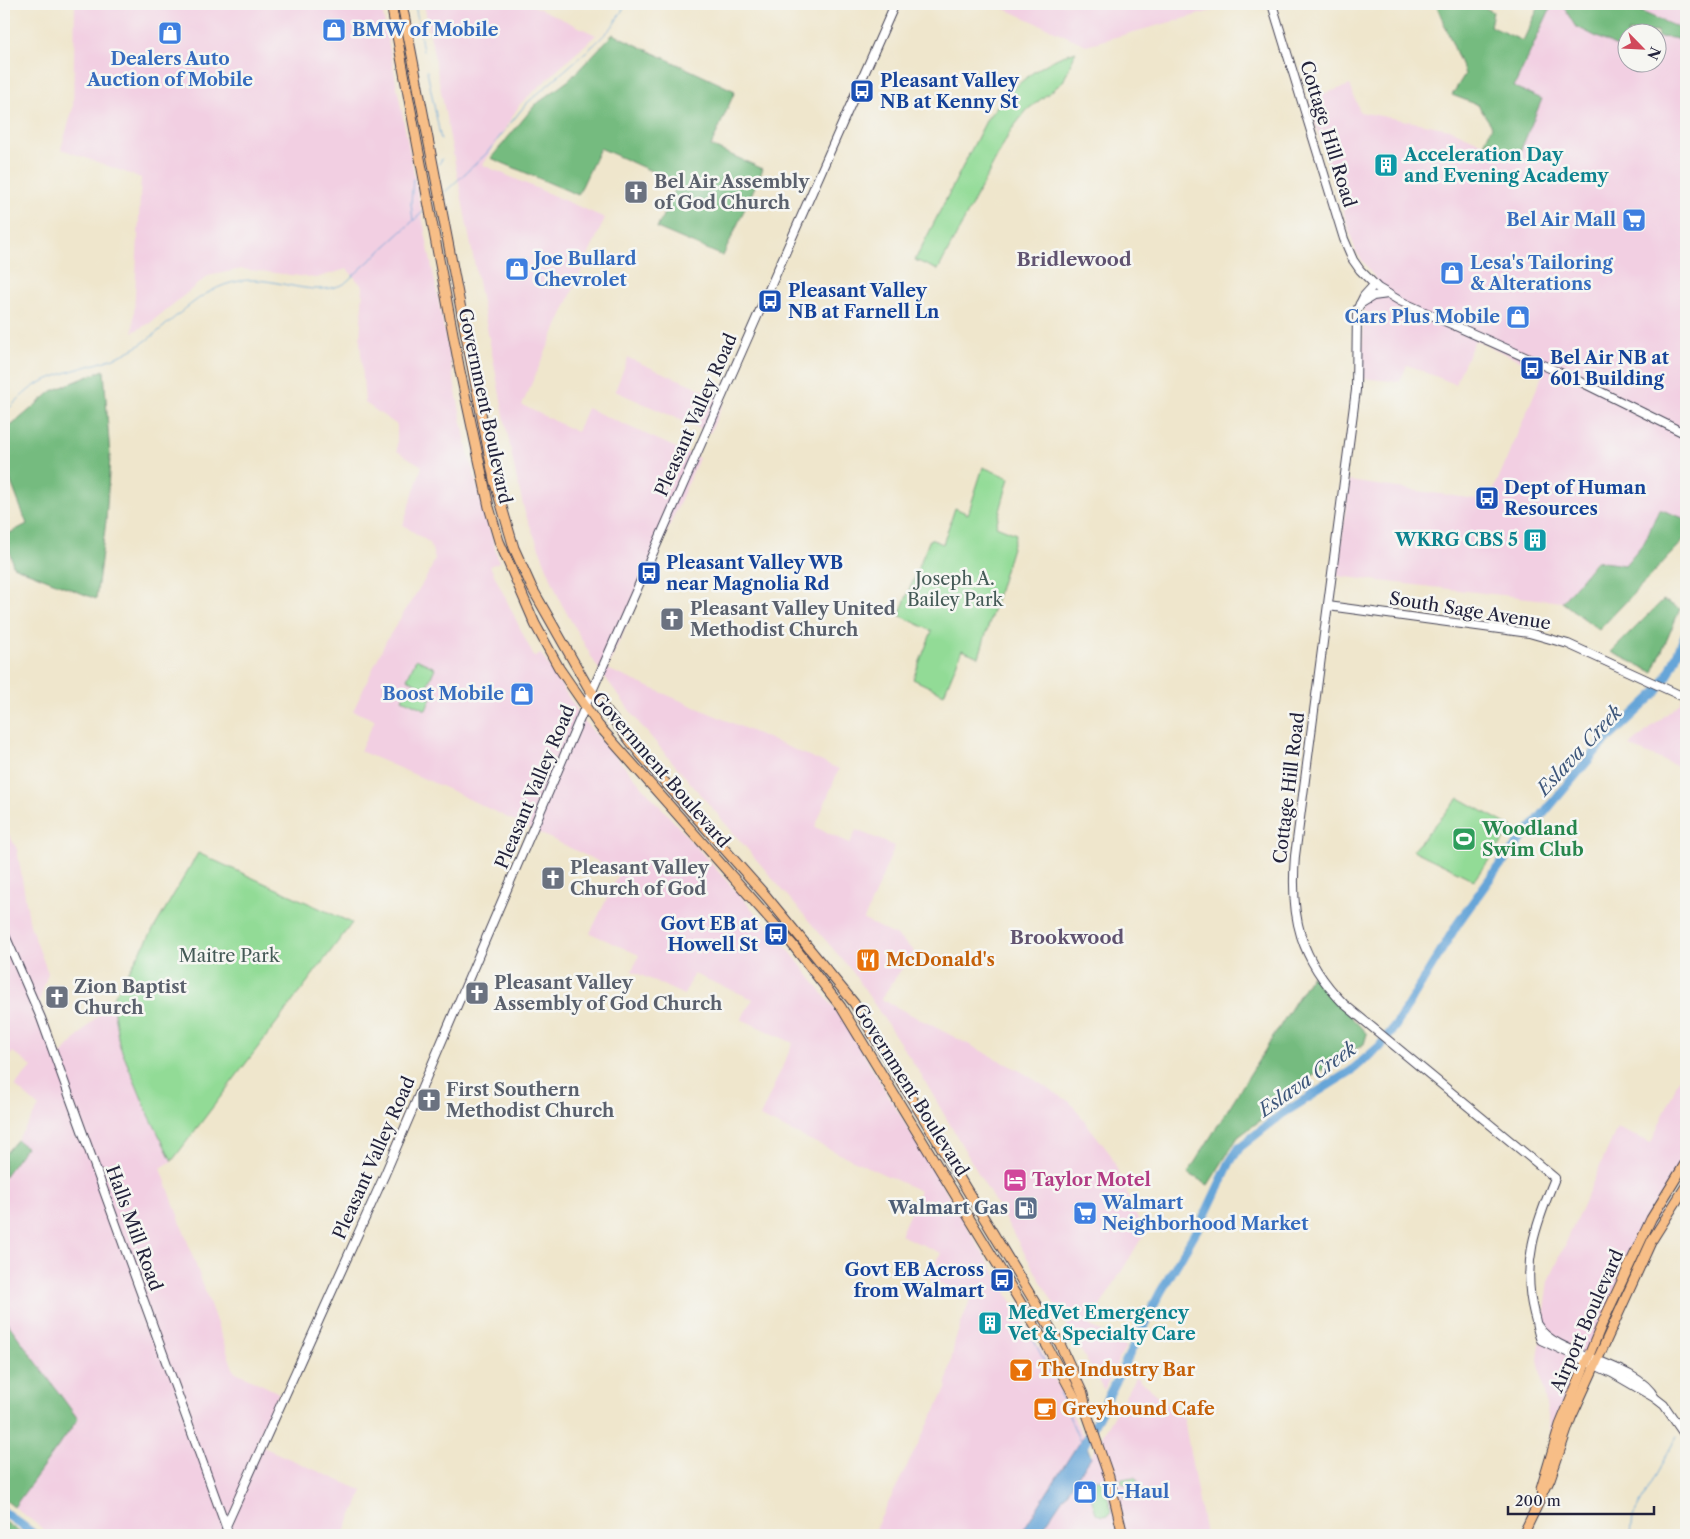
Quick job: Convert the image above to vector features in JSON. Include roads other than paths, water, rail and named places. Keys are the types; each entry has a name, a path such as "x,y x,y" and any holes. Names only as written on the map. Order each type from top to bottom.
{"main road":[{"name":"Government Boulevard","path":"391,4 458,362 489,507 499,541 535,624 559,668 585,707 611,740 808,962 841,1007 1042,1338 1075,1398 1087,1414"},
{"name":"Government Boulevard","path":"402,4 502,508 514,548 532,588 563,645 592,692 640,754 767,897 854,1003 1060,1344 1084,1394 1087,1414 1124,1535"},
{"name":"Airport Boulevard","path":"1523,1535 1537,1501 1550,1479 1592,1360 1644,1234 1686,1162"},
{"name":"Airport Boulevard","path":"1592,1360 1652,1240 1686,1186"}],"street":[{"name":"Pleasant Valley Road","path":"226,1526 385,1174 585,707 895,4"},
{"name":"Cottage Hill Road","path":"1272,4 1344,239 1353,260 1360,270 1374,284 1388,294 1584,383 1686,434"},
{"name":"Cottage Hill Road","path":"1360,270 1364,290 1359,305 1356,390 1297,840 1293,884 1294,913 1306,951 1315,969 1338,999 1556,1178 1551,1189"},
{"path":"1359,305 1374,284"},
{"path":"1359,305 1373,296 1388,294"},
{"name":"South Sage Avenue","path":"1328,606 1529,633 1555,639 1686,698"},
{"name":"Halls Mill Road","path":"4,933 41,1018 229,1535"},
{"name":"Cottage Hill Road","path":"1544,1170 1551,1189"},
{"path":"1551,1189 1531,1241 1529,1289 1536,1322 1549,1338 1592,1360 1655,1398 1664,1405 1686,1436"}],"water":[{"path":"1083,1436 1091,1457 1038,1535 1020,1535"}],"waterway":[{"path":"415,4 423,51"},
{"path":"445,192 486,154 526,104 612,27 625,6"},
{"path":"427,71 441,140"},
{"path":"439,164 442,159"},
{"path":"413,179 411,203 413,220"},
{"path":"4,412 32,388 48,379 111,359 135,348 148,340 184,309 211,291 225,285 253,280 318,289 344,284 424,211"},
{"name":"Eslava Creek","path":"1080,1453 1160,1293 1203,1219 1230,1162 1240,1147 1282,1114 1351,1071 1379,1047 1396,1025 1458,923 1496,870 1600,746 1656,693 1669,673 1686,633"},
{"path":"1030,1333 1052,1376"},
{"path":"1060,1394 1080,1442"},
{"path":"1685,1417 1686,1413"},
{"path":"1631,1535 1633,1516 1677,1436"},
{"name":"Eslava Creek","path":"4,1512 35,1535"}],"place":[{"name":"BMW of Mobile","path":"334,30"},
{"name":"Dealers Auto Auction of Mobile","path":"170,33"},
{"name":"Pleasant Valley NB at Kenny St","path":"862,91"},
{"name":"Acceleration Day and Evening Academy","path":"1386,165"},
{"name":"Bel Air Assembly of God Church","path":"636,192"},
{"name":"Bel Air Mall","path":"1634,220"},
{"name":"Joe Bullard Chevrolet","path":"517,269"},
{"name":"Lesa's Tailoring & Alterations","path":"1452,273"},
{"name":"Pleasant Valley NB at Farnell Ln","path":"770,301"},
{"name":"Cars Plus Mobile","path":"1518,317"},
{"name":"Bel Air NB at 601 Building","path":"1532,368"},
{"name":"Dept of Human Resources","path":"1487,498"},
{"name":"WKRG CBS 5","path":"1535,540"},
{"name":"Pleasant Valley WB near Magnolia Rd","path":"649,573"},
{"name":"Pleasant Valley United Methodist Church","path":"672,619"},
{"name":"Boost Mobile","path":"522,694"},
{"name":"Woodland Swim Club","path":"1464,839"},
{"name":"Pleasant Valley Church of God","path":"553,878"},
{"name":"Govt EB at Howell St","path":"776,934"},
{"name":"McDonald's","path":"868,960"},
{"name":"Pleasant Valley Assembly of God Church","path":"477,993"},
{"name":"Zion Baptist Church","path":"57,997"},
{"name":"First Southern Methodist Church","path":"429,1100"},
{"name":"Taylor Motel","path":"1015,1180"},
{"name":"Walmart Gas","path":"1026,1208"},
{"name":"Walmart Neighborhood Market","path":"1085,1213"},
{"name":"Govt EB Across from Walmart","path":"1002,1280"},
{"name":"MedVet Emergency Vet & Specialty Care","path":"990,1323"},
{"name":"The Industry Bar","path":"1021,1370"},
{"name":"Greyhound Cafe","path":"1045,1409"},
{"name":"U-Haul","path":"1085,1492"}],"district":[{"name":"Bridlewood","path":"1074,259"},
{"name":"Brookwood","path":"1067,937"}],"park label":[{"name":"Joseph A. Bailey Park","path":"955,589"},
{"name":"Maitre Park","path":"229,956"}]}
